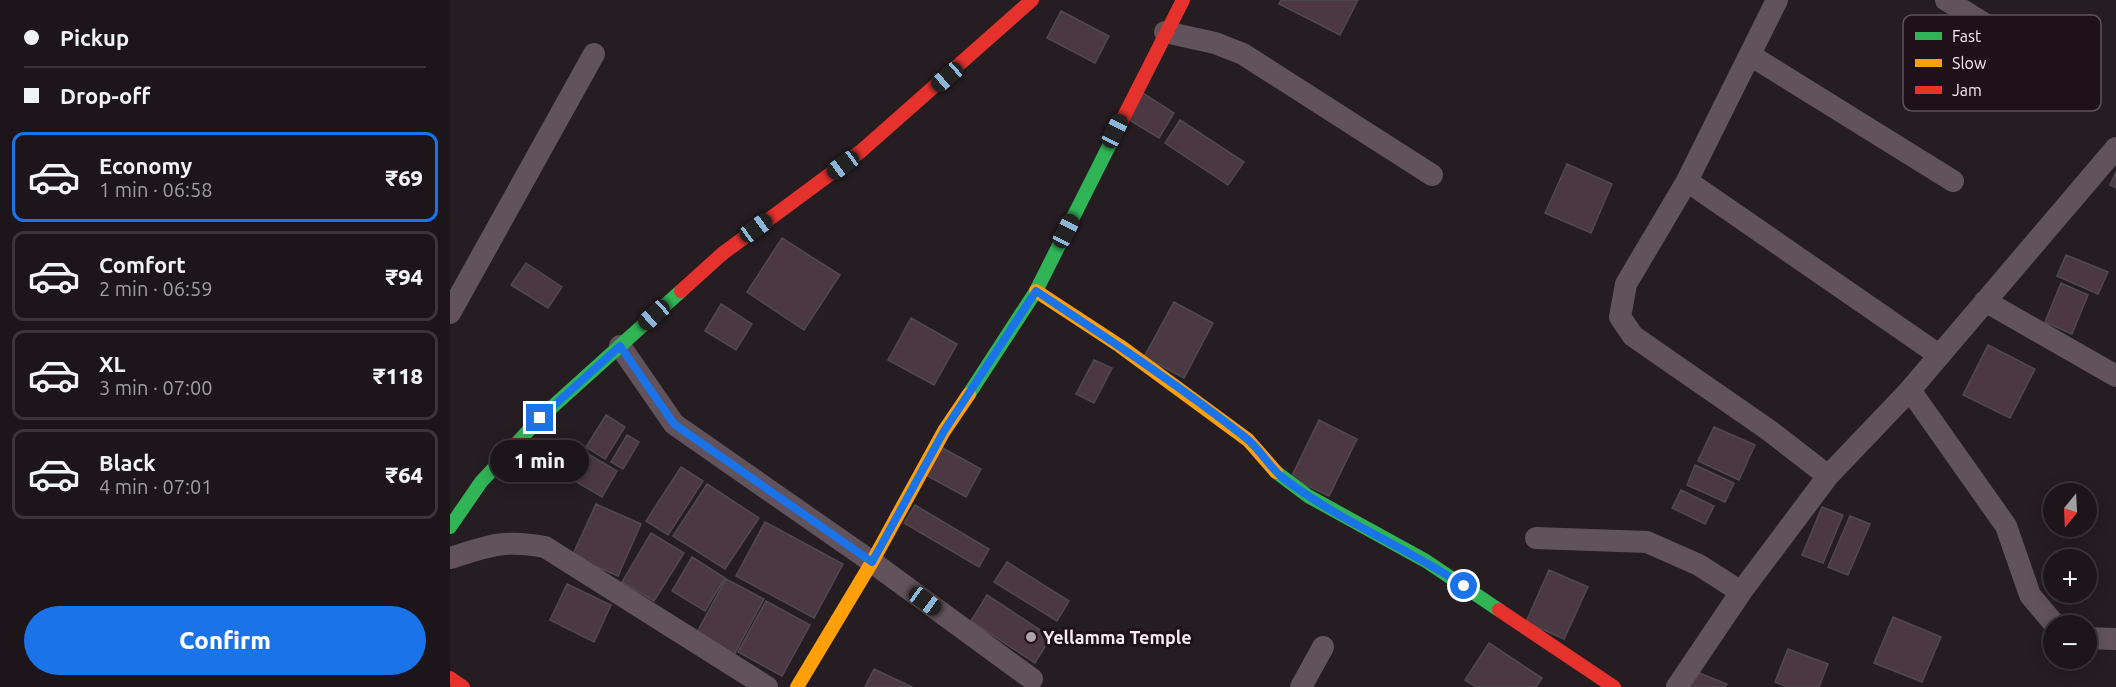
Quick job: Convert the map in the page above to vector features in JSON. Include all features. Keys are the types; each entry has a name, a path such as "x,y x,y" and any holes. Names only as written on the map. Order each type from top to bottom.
{"street":[{"path":"450,527 481,482 540,418 722,254 860,152 1032,0"},
{"path":"797,687 872,562 944,431 1036,291 1164,32 1183,0"},
{"path":"1777,0 1687,182 1626,284 1620,317 1633,336 1770,431 1828,476"},
{"path":"1946,0 1970,15"},
{"path":"1164,32 1215,43 1244,54 1432,175"},
{"path":"450,313 594,54"},
{"path":"1750,55 1953,181"},
{"path":"1677,687 1741,592 1828,476 1910,390 2116,148"},
{"path":"1687,182 1939,355"},
{"path":"1036,291 1120,346 1248,440 1281,477 1426,561 1614,687"},
{"path":"1985,301 2116,376"},
{"path":"620,346 674,424 872,562 1032,679"},
{"path":"1910,390 2006,526 2030,596 2046,615"},
{"path":"1536,538 1647,543 1699,565 1741,592"},
{"path":"450,558 497,543 521,543 545,547 768,687"},
{"path":"2097,638 2116,639"},
{"path":"1301,687 1323,646"},
{"path":"450,678 463,687"}],"building":[{"path":"1281,0 1358,0 1340,35 1279,4"},
{"path":"1061,11 1109,36 1095,63 1047,38"},
{"path":"1141,92 1174,113 1159,138 1126,118"},
{"path":"1180,120 1244,162 1228,185 1165,143"},
{"path":"1567,164 1612,184 1591,233 1545,213"},
{"path":"2116,172 2116,188 2110,185"},
{"path":"782,238 840,275 804,330 747,292"},
{"path":"2066,255 2108,272 2098,294 2057,276"},
{"path":"526,263 562,287 548,308 511,285"},
{"path":"2061,283 2088,295 2072,334 2045,322"},
{"path":"1174,302 1213,323 1184,378 1144,357"},
{"path":"721,304 752,324 736,350 705,331"},
{"path":"911,318 957,344 934,385 888,360"},
{"path":"1988,345 2035,369 2010,418 1963,395"},
{"path":"1094,360 1112,368 1094,403 1076,394"},
{"path":"606,415 625,427 605,459 586,447"},
{"path":"1319,420 1357,439 1329,496 1291,478"},
{"path":"1714,427 1755,445 1739,480 1698,461"},
{"path":"627,435 639,442 623,469 611,462"},
{"path":"939,446 981,469 966,497 924,474"},
{"path":"578,448 617,471 602,497 563,474"},
{"path":"1695,465 1734,483 1725,502 1687,485"},
{"path":"681,467 703,481 668,535 646,521"},
{"path":"707,484 759,518 725,569 673,536"},
{"path":"1681,490 1714,506 1705,524 1672,508"},
{"path":"596,504 641,524 618,576 572,556"},
{"path":"915,505 989,549 979,567 904,523"},
{"path":"1822,507 1843,515 1823,563 1802,555"},
{"path":"1850,516 1870,524 1848,575 1828,567"},
{"path":"765,522 843,564 814,618 736,576"},
{"path":"651,533 684,553 654,601 622,582"},
{"path":"692,557 725,578 705,611 672,591"},
{"path":"1007,562 1069,601 1057,621 994,582"},
{"path":"1549,570 1588,587 1564,639 1526,622"},
{"path":"726,579 764,599 734,655 696,634"},
{"path":"567,584 611,605 594,642 550,620"},
{"path":"987,595 1051,637 1035,663 971,621"},
{"path":"766,601 810,625 782,676 738,652"},
{"path":"1893,617 1941,637 1922,682 1874,663"},
{"path":"1489,643 1542,678 1536,687 1476,687 1465,680"},
{"path":"1788,649 1828,664 1819,687 1787,687 1775,682"},
{"path":"874,669 912,687 865,687"},
{"path":"1694,671 1727,684 1725,687 1687,687"}],"traffic: fast":[{"path":"969,394 1036,291 1112,140"},
{"path":"450,527 481,482 540,418 681,291"},
{"path":"1276,472 1308,496 1426,561 1499,610"}],"traffic: slow":[{"path":"1036,291 1120,346 1248,440 1276,472"},
{"path":"797,687 872,562 944,431 969,394"}],"traffic: jam":[{"path":"681,291 722,254 860,152 1032,0"},
{"path":"1112,140 1183,0"},
{"path":"1499,610 1614,687"},
{"path":"450,678 463,687"}],"place":[{"name":"Yellamma Temple","path":"1031,637"}],"route":[{"path":"540,418 620,346 659,406 674,424 872,562 944,431 1036,291 1120,346 1248,440 1281,477 1308,496 1426,561 1464,586"}]}
